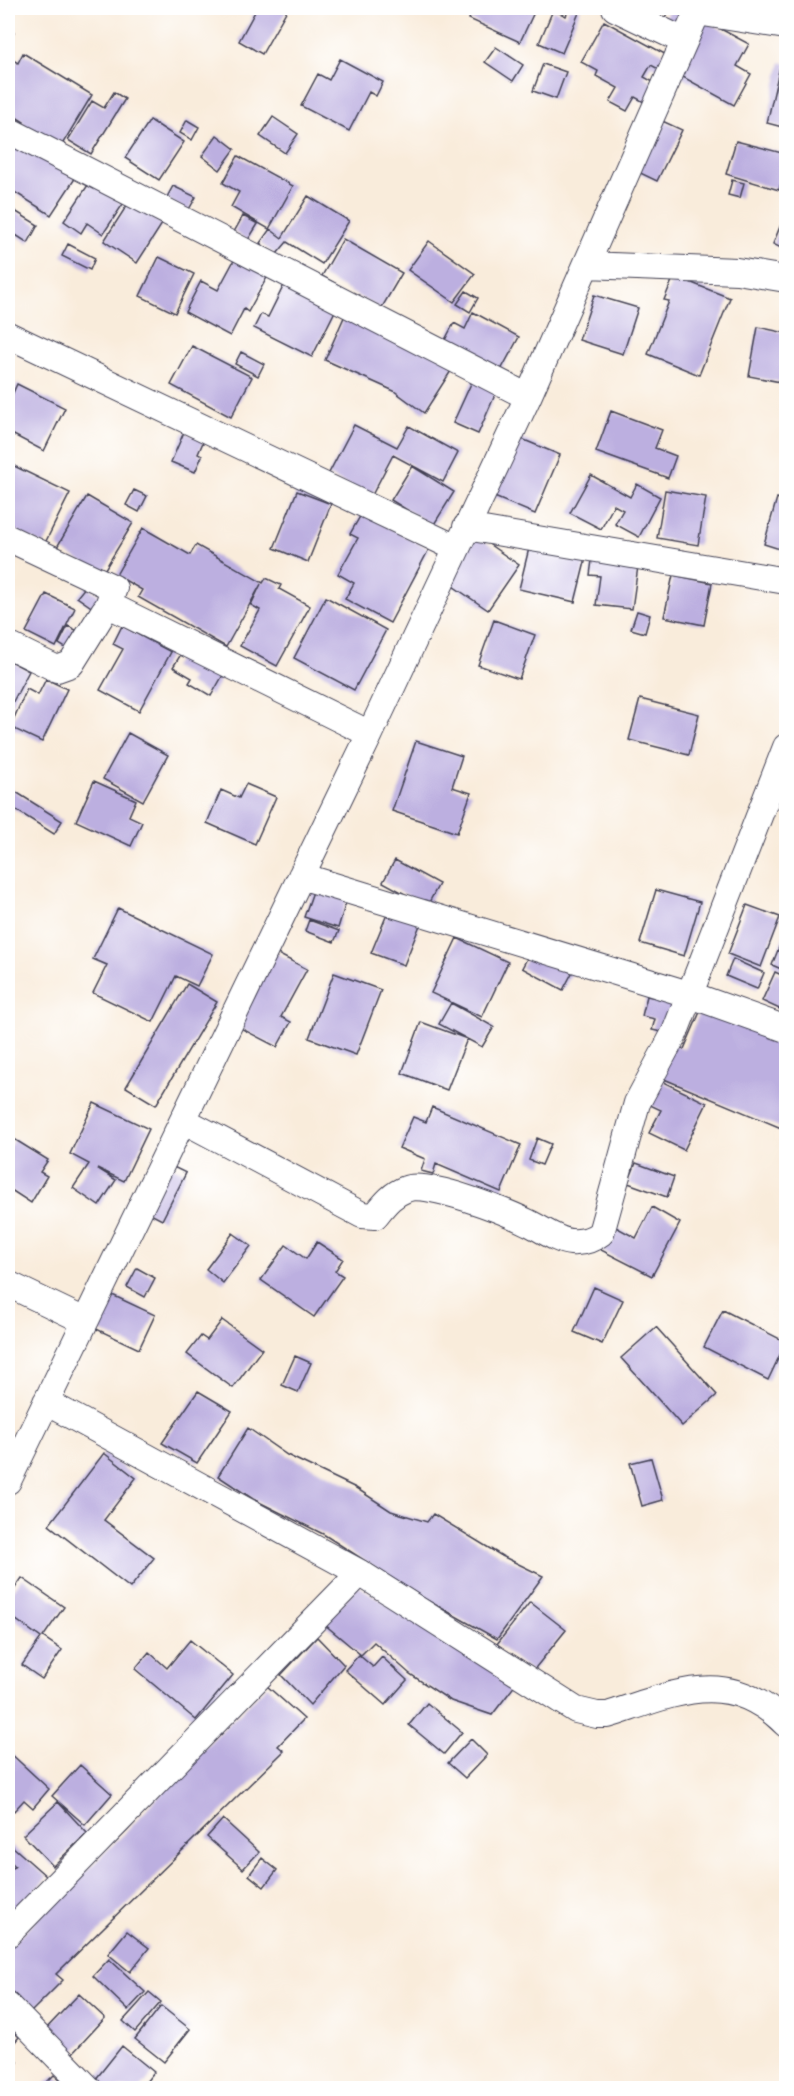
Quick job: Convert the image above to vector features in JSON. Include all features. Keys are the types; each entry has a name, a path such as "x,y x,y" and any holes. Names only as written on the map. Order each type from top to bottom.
{"street":[{"path":"615,8 684,41"},
{"path":"8,1481 370,734 528,397 698,10 786,26"},
{"path":"8,130 528,397"},
{"path":"587,265 738,271 786,279"},
{"path":"8,335 461,537 786,581"},
{"path":"8,538 114,588 108,606 71,664 65,668 57,669 8,645"},
{"path":"108,606 370,734"},
{"path":"183,1120 362,1215 375,1216 390,1197 408,1187 429,1189 460,1196 570,1242 591,1240 601,1233 637,1103 675,1032 786,747"},
{"path":"301,876 688,994 786,1029"},
{"path":"8,1284 85,1321"},
{"path":"46,1402 360,1573 576,1710 608,1715 683,1691 706,1688 729,1689 751,1696 771,1708 786,1724"},
{"path":"8,1934 360,1573"},
{"path":"8,2006 88,2088"}],"building":[{"path":"257,8 288,8 262,54 239,41"},
{"path":"439,8 461,8 455,17"},
{"path":"474,8 536,8 520,42 469,19"},
{"path":"569,8 581,8 562,53 539,43 553,10 566,16"},
{"path":"670,8 690,8 678,33 661,25"},
{"path":"700,18 749,44 737,66 751,74 734,105 672,71"},
{"path":"604,21 674,59 666,73 651,65 644,77 664,88 653,107 635,97 627,111 610,102 618,88 596,76 598,71 581,62"},
{"path":"8,29 14,33 8,43"},
{"path":"496,47 523,65 513,81 485,62"},
{"path":"23,53 92,95 60,148 22,125 24,122 8,112 8,57 18,63"},
{"path":"340,59 383,82 376,96 369,92 349,131 301,106 318,74 329,80"},
{"path":"781,62 786,64 786,128 767,123"},
{"path":"543,64 566,72 556,99 533,91"},
{"path":"114,92 125,99 91,154 68,140 92,101 104,108"},
{"path":"273,117 298,134 285,153 260,136"},
{"path":"658,119 682,130 657,181 634,170"},
{"path":"150,120 184,142 159,180 125,158"},
{"path":"187,120 199,127 192,140 180,133"},
{"path":"8,134 76,177 51,215 8,188"},
{"path":"217,135 235,149 220,170 202,156"},
{"path":"736,141 786,154 786,166 779,190 726,174"},
{"path":"238,156 293,186 269,229 231,207 239,192 223,183"},
{"path":"732,180 744,183 740,198 728,195"},
{"path":"90,182 123,204 103,234 87,223 81,233 64,221"},
{"path":"173,186 196,197 188,211 166,199"},
{"path":"308,196 349,221 322,264 287,242 276,255 260,243 270,229 282,238"},
{"path":"129,202 162,224 137,263 104,241"},
{"path":"10,208 38,225 28,243 8,230"},
{"path":"786,212 786,240 783,249 773,244"},
{"path":"243,216 258,224 248,240 234,232"},
{"path":"343,239 402,273 381,309 322,276"},
{"path":"429,241 475,274 454,302 408,270"},
{"path":"68,244 95,258 90,270 62,256"},
{"path":"238,253 271,270 248,312 244,309 230,336 185,312 201,281 218,290"},
{"path":"159,257 194,274 175,313 140,296"},
{"path":"674,276 730,298 699,375 648,354 669,301 664,300"},
{"path":"284,285 335,311 312,357 254,328 261,314 268,317"},
{"path":"466,291 478,298 470,312 457,304"},
{"path":"594,295 638,308 623,354 579,340"},
{"path":"473,312 519,337 501,370 445,340 454,323 465,329"},
{"path":"345,315 456,363 424,413 394,391 325,360"},
{"path":"758,327 786,333 786,383 749,376"},
{"path":"192,346 252,377 231,417 171,385"},
{"path":"241,352 264,364 258,376 235,364"},
{"path":"474,377 498,388 478,434 453,423"},
{"path":"17,384 65,408 44,451 8,432 8,404"},
{"path":"611,411 662,430 655,448 676,456 668,478 596,452"},
{"path":"354,425 397,447 409,426 458,453 443,482 393,455 371,497 328,475"},
{"path":"184,432 204,440 198,454 202,456 195,472 171,462"},
{"path":"517,437 560,455 535,514 492,496"},
{"path":"10,464 70,493 44,545 8,527 8,470"},
{"path":"412,466 454,492 433,526 391,500"},
{"path":"591,475 630,497 637,484 660,497 639,537 615,524 623,510 614,505 601,529 570,513"},
{"path":"134,490 147,496 139,512 126,505"},
{"path":"665,490 706,497 698,545 657,538"},
{"path":"297,491 331,504 308,562 274,548"},
{"path":"87,496 133,523 102,574 57,547"},
{"path":"777,498 786,501 786,551 764,544"},
{"path":"362,513 429,549 390,623 345,599 354,583 338,574 358,538 350,534"},
{"path":"143,528 190,555 196,545 263,583 266,578 281,585 279,589 310,606 277,666 240,646 260,610 251,605 261,584 226,647 138,597 142,590 116,575"},
{"path":"477,536 519,565 488,610 444,580"},
{"path":"531,540 587,554 575,602 519,589"},
{"path":"593,553 639,559 632,609 596,605 600,576 590,575"},
{"path":"673,575 712,583 704,625 664,617"},
{"path":"86,586 108,602 100,613 77,597"},
{"path":"46,594 75,608 56,647 26,632"},
{"path":"326,597 386,630 354,690 294,658"},
{"path":"637,611 650,615 645,633 631,629"},
{"path":"494,620 535,635 519,679 478,665"},
{"path":"68,626 76,630 67,649 59,644"},
{"path":"122,626 171,652 139,711 100,690 123,649 113,644"},
{"path":"183,651 223,675 211,696 189,683 192,678 173,667"},
{"path":"8,660 29,671 8,711"},
{"path":"46,679 67,689 42,742 10,727 27,689 38,695"},
{"path":"640,699 699,714 689,755 629,740"},
{"path":"128,733 168,755 143,801 103,779"},
{"path":"416,741 462,756 452,787 471,793 457,833 392,811"},
{"path":"94,781 136,800 129,816 142,822 131,846 76,821"},
{"path":"246,784 276,797 255,844 207,823 221,790 239,798"},
{"path":"8,787 62,821 54,834 8,805"},
{"path":"786,788 786,806 779,802"},
{"path":"395,860 439,884 427,906 383,882"},
{"path":"315,886 348,896 338,928 304,917"},
{"path":"656,890 700,902 684,956 640,943"},
{"path":"747,905 780,917 761,967 728,954"},
{"path":"390,907 422,920 404,965 371,953"},
{"path":"118,908 213,954 197,986 176,976 153,1022 93,993 107,965 93,959"},
{"path":"309,920 339,931 334,942 305,931"},
{"path":"786,930 786,971 772,965"},
{"path":"457,938 508,962 482,1017 431,993"},
{"path":"268,949 307,969 281,1017 291,1022 277,1047 219,1017"},
{"path":"531,951 572,973 563,990 522,968"},
{"path":"733,959 764,973 757,989 726,976"},
{"path":"775,972 786,977 786,1012 762,1001"},
{"path":"334,973 381,990 356,1055 309,1038"},
{"path":"187,984 217,1002 156,1105 126,1087"},
{"path":"647,996 678,1003 671,1034 652,1030 655,1019 642,1016"},
{"path":"451,1003 494,1027 482,1047 439,1024"},
{"path":"703,1005 785,1040 786,1130 657,1076 671,1044 684,1049"},
{"path":"421,1022 467,1039 447,1090 402,1073"},
{"path":"661,1081 707,1103 684,1150 649,1133 661,1110 650,1105"},
{"path":"94,1103 149,1129 124,1181 97,1168 116,1180 99,1206 73,1188 89,1164 70,1154"},
{"path":"432,1107 521,1145 501,1192 436,1164 433,1174 421,1171 425,1159 399,1148 413,1117 426,1122"},
{"path":"537,1138 551,1144 542,1165 529,1160"},
{"path":"14,1139 48,1160 40,1172 47,1176 31,1203 8,1188 8,1150"},
{"path":"163,1162 186,1173 162,1220 139,1208"},
{"path":"636,1163 674,1177 667,1197 628,1183"},
{"path":"652,1207 680,1223 652,1276 601,1250 614,1226 636,1238"},
{"path":"233,1233 251,1246 223,1283 206,1269"},
{"path":"317,1242 343,1259 335,1271 343,1276 314,1317 261,1280 286,1245 306,1259"},
{"path":"137,1268 155,1278 145,1297 127,1287"},
{"path":"594,1287 623,1300 602,1344 574,1332"},
{"path":"108,1293 155,1315 139,1349 92,1327"},
{"path":"723,1310 786,1342 768,1380 704,1347"},
{"path":"222,1320 262,1349 233,1388 187,1354 201,1336 207,1340"},
{"path":"656,1327 717,1395 682,1426 621,1358"},
{"path":"295,1356 311,1363 298,1392 282,1385"},
{"path":"198,1391 232,1411 197,1463 162,1443"},
{"path":"248,1428 287,1455 356,1488 391,1511 427,1522 433,1514 502,1556 543,1576 497,1639 425,1599 323,1534 253,1499 218,1476"},
{"path":"104,1453 136,1478 104,1520 154,1558 130,1588 49,1525"},
{"path":"651,1458 663,1500 642,1506 630,1463"},
{"path":"22,1578 64,1607 43,1637 62,1650 42,1679 22,1665 41,1638 8,1614 8,1598"},
{"path":"358,1586 516,1684 492,1715 451,1701 410,1674 374,1642 361,1655 324,1624"},
{"path":"530,1602 566,1630 532,1672 497,1644"},
{"path":"317,1637 344,1665 310,1705 281,1675"},
{"path":"190,1640 233,1675 196,1720 135,1669 149,1652 167,1668"},
{"path":"359,1655 373,1667 382,1657 407,1680 385,1705 345,1670"},
{"path":"267,1686 304,1719 278,1746 284,1751 56,1974 63,1980 31,2012 8,1987 8,1948 128,1830 197,1755"},
{"path":"427,1703 462,1732 444,1754 409,1725"},
{"path":"471,1739 487,1755 465,1778 448,1763"},
{"path":"8,1751 49,1789 33,1808 24,1800 14,1811 8,1805"},
{"path":"80,1765 112,1794 85,1825 52,1796"},
{"path":"58,1802 87,1833 53,1866 23,1835"},
{"path":"223,1819 259,1852 243,1869 207,1837"},
{"path":"12,1846 47,1877 8,1921 8,1864 13,1868 15,1866 8,1859 8,1851"},
{"path":"262,1858 277,1870 264,1887 249,1875"},
{"path":"127,1931 149,1948 130,1972 108,1954"},
{"path":"109,1959 145,1992 128,2010 93,1976"},
{"path":"149,1992 161,2002 135,2032 123,2021"},
{"path":"79,1994 105,2018 71,2055 44,2031"},
{"path":"161,2006 190,2029 164,2062 135,2039"},
{"path":"8,2026 19,2037 8,2050"},
{"path":"122,2046 154,2072 141,2088 105,2088 95,2080"},
{"path":"8,2053 18,2062 8,2074"},
{"path":"54,2075 69,2088 41,2088"}]}
